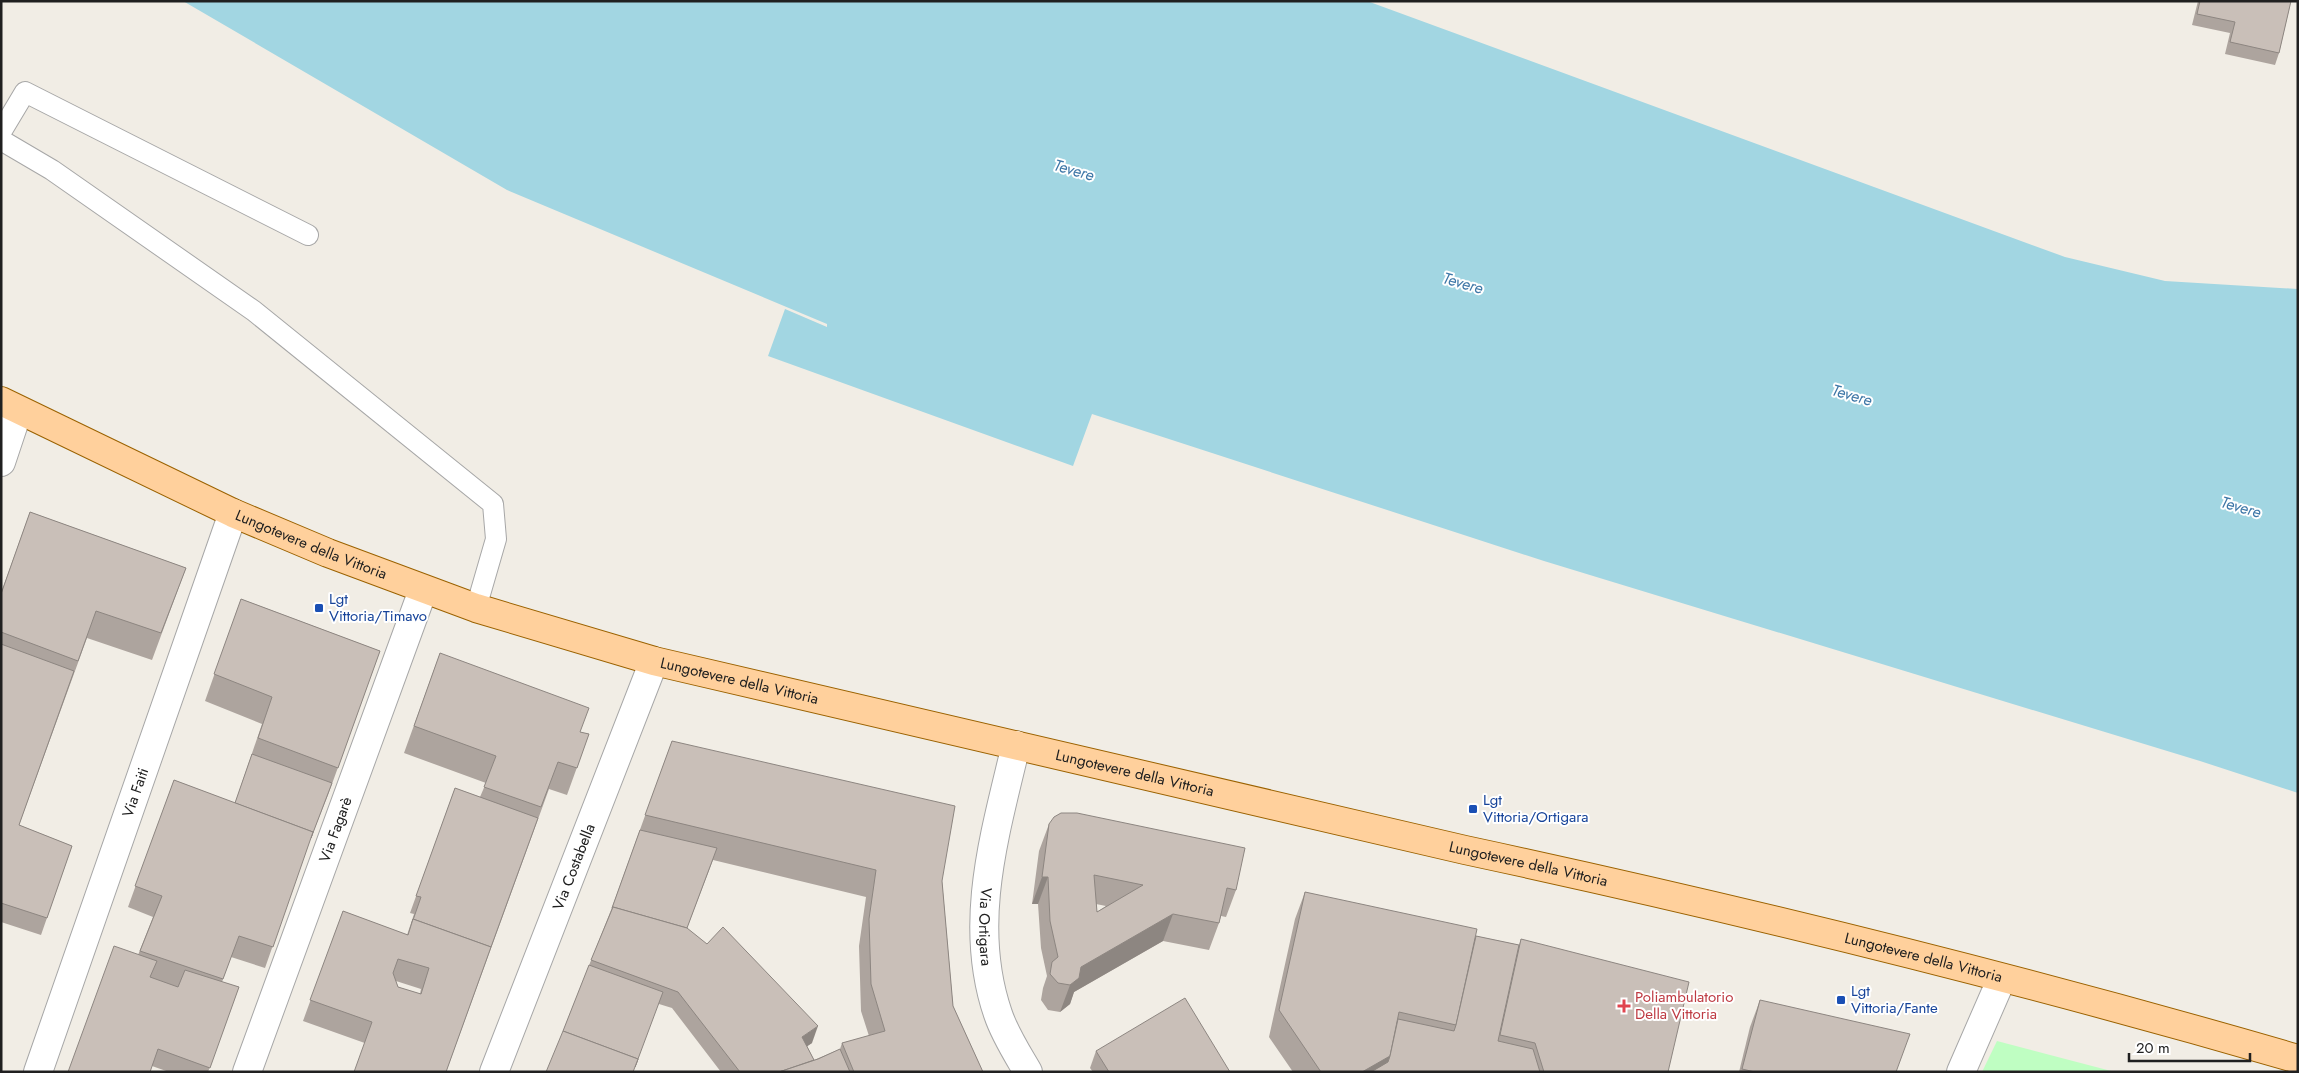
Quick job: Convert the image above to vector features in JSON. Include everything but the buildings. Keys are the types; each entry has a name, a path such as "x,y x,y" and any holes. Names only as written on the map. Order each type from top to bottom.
{"main road":[{"name":"Lungotevere della Vittoria","path":"10,406 233,512 328,553 476,608 654,661 1571,873 2002,978 2298,1059"}],"street":[{"path":"1,462 10,406"},
{"name":"Via Faiti","path":"38,1072 233,512"},
{"name":"Via Fagarè","path":"247,1072 424,590"},
{"name":"Via Costabella","path":"494,1072 654,661"},
{"name":"Via Ortigara","path":"1016,745 988,872 984,906 984,936 991,989 999,1016 1028,1072"},
{"path":"1961,1072 2002,978"}],"lane":[{"path":"1,132 25,92 308,235"},
{"path":"1,140 52,170 254,312 493,504 496,539 476,608"}],"green space":[{"path":"1997,1041 2115,1072 1982,1072"}],"water":[{"name":"Tevere","path":"183,1 1367,1 2065,257 2165,281 2298,289 2298,793 2200,761 1544,561 1092,414 1073,466 768,356 785,309 827,327 827,324 507,190"}],"place":[{"name":"Lgt Vittoria/Timavo","path":"319,608"},
{"name":"Lgt Vittoria/Ortigara","path":"1473,809"},
{"name":"Lgt Vittoria/Fante","path":"1841,1000"},
{"name":"Poliambulatorio Della Vittoria","path":"1624,1006"}]}
